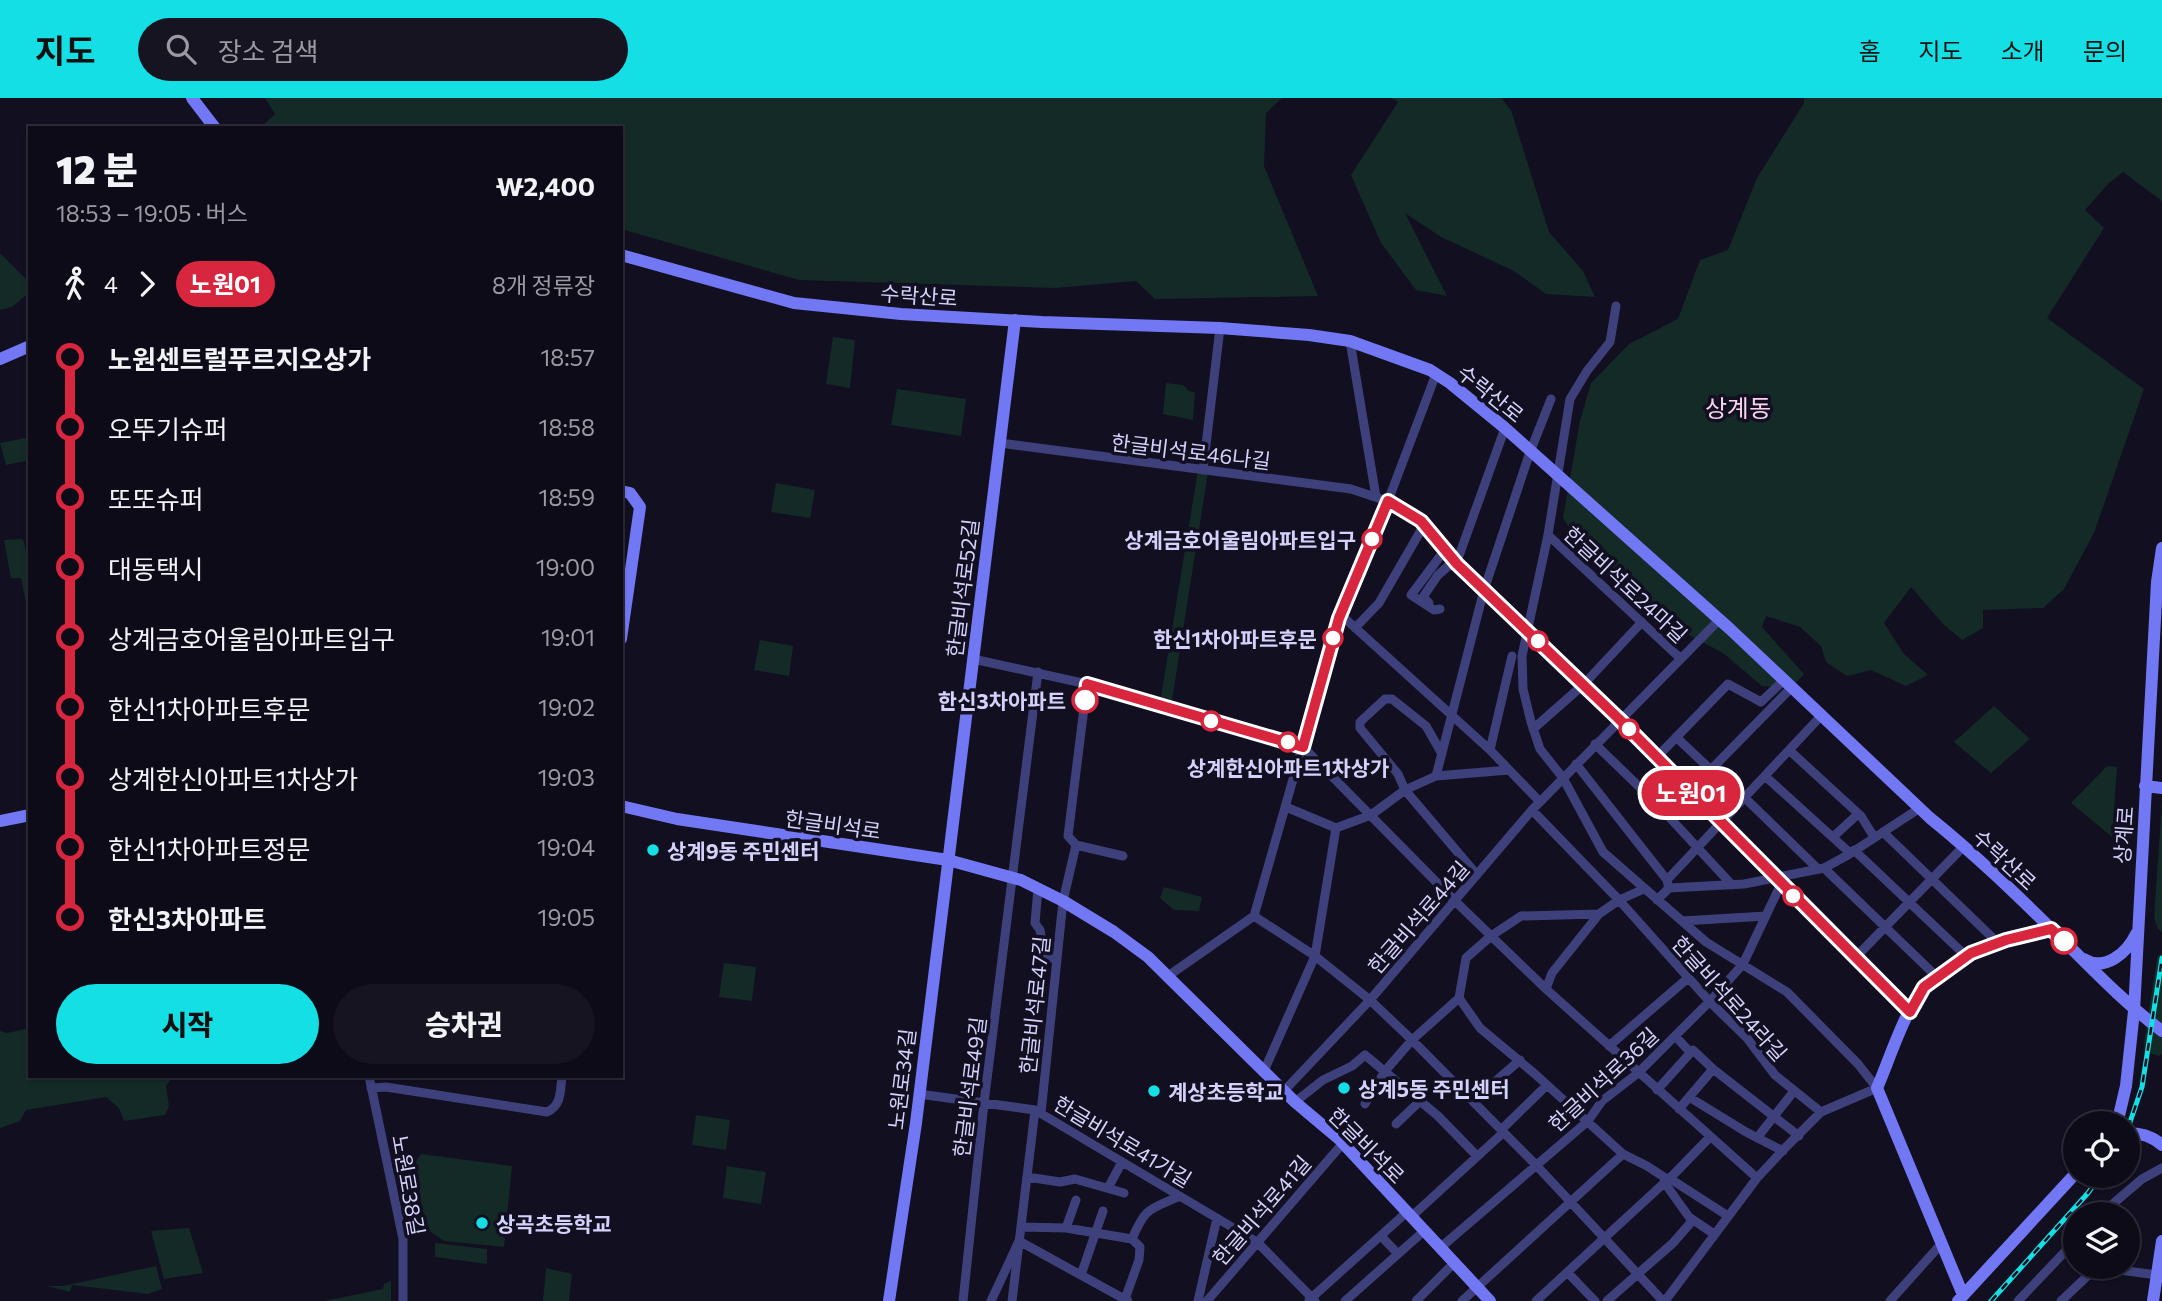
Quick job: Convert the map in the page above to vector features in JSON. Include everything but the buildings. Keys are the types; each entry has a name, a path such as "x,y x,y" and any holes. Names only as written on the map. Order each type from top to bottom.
{"street":[{"path":"192,98 213,126"},
{"name":"수락산로","path":"623,256 794,303 901,314 1220,328 1350,341 1436,374 1505,428 1720,619 1787,685 1964,845 2134,1011 2162,1031"},
{"name":"한글비석로24마길","path":"1616,306 1610,342 1587,371 1570,400 1548,535 1522,656 1524,689 1533,729 1541,749 1563,778 1603,852 1706,942 1787,992 1858,1064 1877,1088"},
{"name":"한글비석로52길","path":"948,860 1015,320"},
{"path":"1203,470 1220,328"},
{"path":"1350,341 1376,498"},
{"path":"0,359 28,347"},
{"path":"1168,976 1254,916 1340,614 1388,501 1436,374"},
{"name":"수락산로","path":"1530,452 1551,399"},
{"path":"1444,551 1411,596 1434,610 1440,609 1427,603 1423,597 1438,575 1455,562 1505,428"},
{"name":"한글비석로46나길","path":"1000,443 1351,489 1388,501 1424,525 1444,551 1619,719 1910,1012"},
{"path":"1436,776 1484,590 1530,452"},
{"path":"623,491 630,493 640,507 623,625"},
{"path":"1355,628 1379,603 1424,525"},
{"name":"한글비석로24마길","path":"1548,535 1680,658"},
{"name":"상계로","path":"2120,1111 2126,1086 2134,1011 2157,582 2162,548"},
{"path":"1340,614 1490,750 1540,802"},
{"name":"한글비석로44길","path":"1284,1091 1370,1000 1532,810 1720,619"},
{"path":"1533,729 1583,685 1642,622"},
{"path":"2154,647 2162,629"},
{"path":"1490,750 1512,656"},
{"path":"973,659 1087,684 1303,747 1546,989 1757,1178"},
{"name":"한글비석로49길","path":"963,1301 984,1103 1038,672"},
{"path":"1087,684 1068,836 1076,845 1123,856"},
{"path":"1657,758 1728,684 1761,702 1787,685"},
{"path":"1690,791 1787,685"},
{"path":"1442,754 1431,733 1392,699 1379,703 1360,722 1360,728 1398,774 1405,790 1477,875"},
{"path":"1657,900 1699,847 1821,716"},
{"path":"1676,737 1711,770"},
{"path":"1595,744 1699,847 1700,852 1732,885"},
{"path":"1789,750 1932,879 1998,943"},
{"path":"1576,764 1668,884"},
{"path":"1286,807 1336,828 1371,815 1405,790 1436,776 1509,771"},
{"path":"1765,776 1909,902 1966,956"},
{"path":"2145,786 2162,788"},
{"path":"1745,798 1937,977"},
{"name":"한글비석로","path":"623,806 677,819 948,860 1012,878 1063,901 1114,932 1148,957 1295,1102 1343,1143 1490,1301"},
{"path":"1668,884 1732,885 1779,881 1821,868 1852,852 1920,808"},
{"name":"한글비석로24라길","path":"1532,810 1619,900 1710,1002 1747,1038 1775,1075 1821,1112"},
{"path":"1833,837 1858,814"},
{"path":"0,821 28,815"},
{"path":"1264,1071 1315,956 1336,828"},
{"name":"한글비석로47길","path":"1012,1301 1063,901 1076,845"},
{"path":"1855,958 1964,845"},
{"name":"노원로34길","path":"889,1301 919,1094 948,860"},
{"name":"한글비석로36길","path":"1440,1248 1588,1121 1602,1101 1638,1073 1710,1002 1743,964 1779,881"},
{"path":"1038,888 1035,923 1040,930 1044,953 1057,961"},
{"path":"1546,989 1552,973 1599,914 1619,900 1644,889"},
{"path":"1599,914 1521,916 1491,936 1466,958 1459,998 1480,1028 1520,1060 1623,1154 1728,1216"},
{"path":"1254,916 1315,956 1370,1000 1536,1165 1664,1301 1757,1178 1821,1112 1877,1088 1910,1012 1924,987 1966,956 1998,943 2051,929"},
{"path":"1682,921 1766,916"},
{"path":"2077,954 2091,963 2109,962 2126,949 2137,930"},
{"path":"1609,1046 1688,978"},
{"name":"한글비석로","path":"1365,1104 1385,1070 1412,1040 1459,998"},
{"path":"1675,1036 1690,1052"},
{"path":"1657,1090 1693,1050 1713,1069 1799,1136"},
{"name":"한글비석로","path":"1295,1102 1323,1080 1352,1066 1365,1055 1420,1100 1477,1156"},
{"path":"1473,1101 1520,1060"},
{"path":"1679,1109 1713,1069"},
{"name":"노원로38길","path":"369,1078 403,1239 403,1301"},
{"path":"371,1088 386,1087 547,1112 555,1108 559,1100 562,1078"},
{"path":"1312,1300 1381,1236 1477,1156 1547,1084"},
{"path":"1877,1088 1942,1243 1960,1298 2063,1187"},
{"path":"1758,1138 1794,1091"},
{"name":"한글비석로41가길","path":"919,1094 1038,1111 1257,1242 1312,1300"},
{"path":"1689,1097 1783,1151"},
{"name":"한글비석로","path":"1396,1124 1420,1100"},
{"path":"2140,1134 2162,1145"},
{"path":"1536,1301 1605,1239 1710,1137"},
{"name":"한글비석로41길","path":"1207,1301 1343,1143"},
{"path":"1462,1301 1623,1154"},
{"path":"1108,1188 1122,1162"},
{"path":"2115,1202 2142,1179 2162,1168"},
{"path":"1027,1177 1060,1182 1074,1180 1124,1193"},
{"path":"1666,1180 1693,1220 1714,1234"},
{"path":"1132,1239 1147,1211 1180,1196"},
{"path":"1066,1228 1076,1200"},
{"path":"1081,1275 1103,1211"},
{"path":"1198,1301 1217,1218"},
{"path":"1607,1301 1673,1243 1693,1220"},
{"path":"1019,1241 1126,1300 1139,1260 1140,1247 1132,1239 1066,1228 1021,1227"},
{"path":"1345,1301 1424,1231"},
{"path":"1381,1236 1398,1254"},
{"name":"한글비석로47길","path":"991,1301 1019,1241"},
{"path":"2153,1301 2162,1241"},
{"path":"1890,1301 1942,1243"},
{"path":"2018,1301 2063,1254"},
{"path":"1416,1301 1454,1263"},
{"path":"2061,1301 2096,1267 2157,1275"},
{"path":"1568,1273 1595,1301"}],"green space":[{"path":"265,98 1282,98 1266,113 1264,166 1318,296 1155,299 1136,281 1055,288 799,280 623,230 623,126 262,126 275,114"},
{"path":"1391,98 1501,98 1511,110 1549,232 1583,271 1595,297 1546,294 1514,271 1441,237 1405,213 1447,296 1416,290 1381,243 1351,175 1398,102"},
{"path":"1804,98 2162,98 2162,201 2123,172 2108,184 2085,210 2104,228 2047,318 2144,389 2094,533 2064,589 2043,608 1983,610 1983,628 1962,640 1944,625 1911,587 1884,623 1904,654 1928,675 1906,686 1871,670 1847,676 1826,662 1821,646 1800,627 1766,616 1762,627 1804,674 1791,688 1762,686 1723,653 1663,621 1582,547 1563,518 1580,421 1591,383 1629,344 1678,319 1700,260 1728,250 1757,178 1804,103"},
{"path":"0,253 28,281 28,294 12,307 0,310"},
{"path":"833,337 855,340 850,388 826,384"},
{"path":"1166,383 1183,385 1189,391 1195,392 1193,420 1163,414"},
{"path":"897,389 966,399 961,436 891,425"},
{"path":"28,437 28,460 6,465 0,443"},
{"path":"1198,470 1208,472 1172,700 1161,697"},
{"path":"776,483 815,490 810,518 771,512"},
{"path":"23,539 28,558 28,603 21,578 11,578 4,540"},
{"path":"760,640 793,646 789,676 754,670"},
{"path":"1994,706 2030,739 1991,773 1954,742"},
{"path":"2107,766 2117,767 2112,837 2071,803"},
{"path":"2162,803 2162,932 2158,929 2154,917"},
{"path":"1164,887 1202,897 1199,911 1174,910 1160,898"},
{"path":"2159,954 2162,955 2162,1054 2159,1056 2145,1052 2144,1043"},
{"path":"724,963 756,967 752,1001 719,997"},
{"path":"28,1028 28,1078 172,1078 166,1086 169,1106 165,1115 124,1121 119,1108 106,1097 26,1110 20,1121 0,1128 0,1031 7,1033"},
{"path":"696,1115 730,1120 726,1150 692,1145"},
{"path":"421,1154 512,1166 504,1247 444,1241 427,1229 413,1165"},
{"path":"727,1166 766,1172 761,1204 723,1198"},
{"path":"189,1228 203,1273 164,1279 151,1231"},
{"path":"435,1243 487,1249 487,1264 435,1257"},
{"path":"156,1266 162,1289 148,1294 72,1285 70,1292 47,1286 63,1286"},
{"path":"546,1268 572,1274 569,1301 543,1301"},
{"path":"391,1281 391,1301 324,1301 383,1289 384,1284"}],"railway":[{"path":"2134,1111 2142,1087 2162,958"},
{"path":"1991,1301 2092,1188"}],"bus line":[{"name":"노원01","path":"1085,700 1087,684 1303,747 1339,618 1388,501 1421,521 1457,564 1619,719 1910,1012 1924,987 1971,953 2006,940 2051,929 2064,941"}],"place":[{"name":"상계금호어울림아파트입구","path":"1372,539"},
{"name":"한신1차아파트후문","path":"1333,638"},
{"name":"한신3차아파트","path":"1085,700"},
{"name":"상계한신아파트1차상가","path":"1288,742"},
{"name":"상계9동 주민센터","path":"653,850"},
{"name":"상계5동 주민센터","path":"1344,1088"},
{"name":"계상초등학교","path":"1154,1091"},
{"name":"상곡초등학교","path":"482,1223"}],"district":[{"name":"상계동","path":"1738,407"}]}
